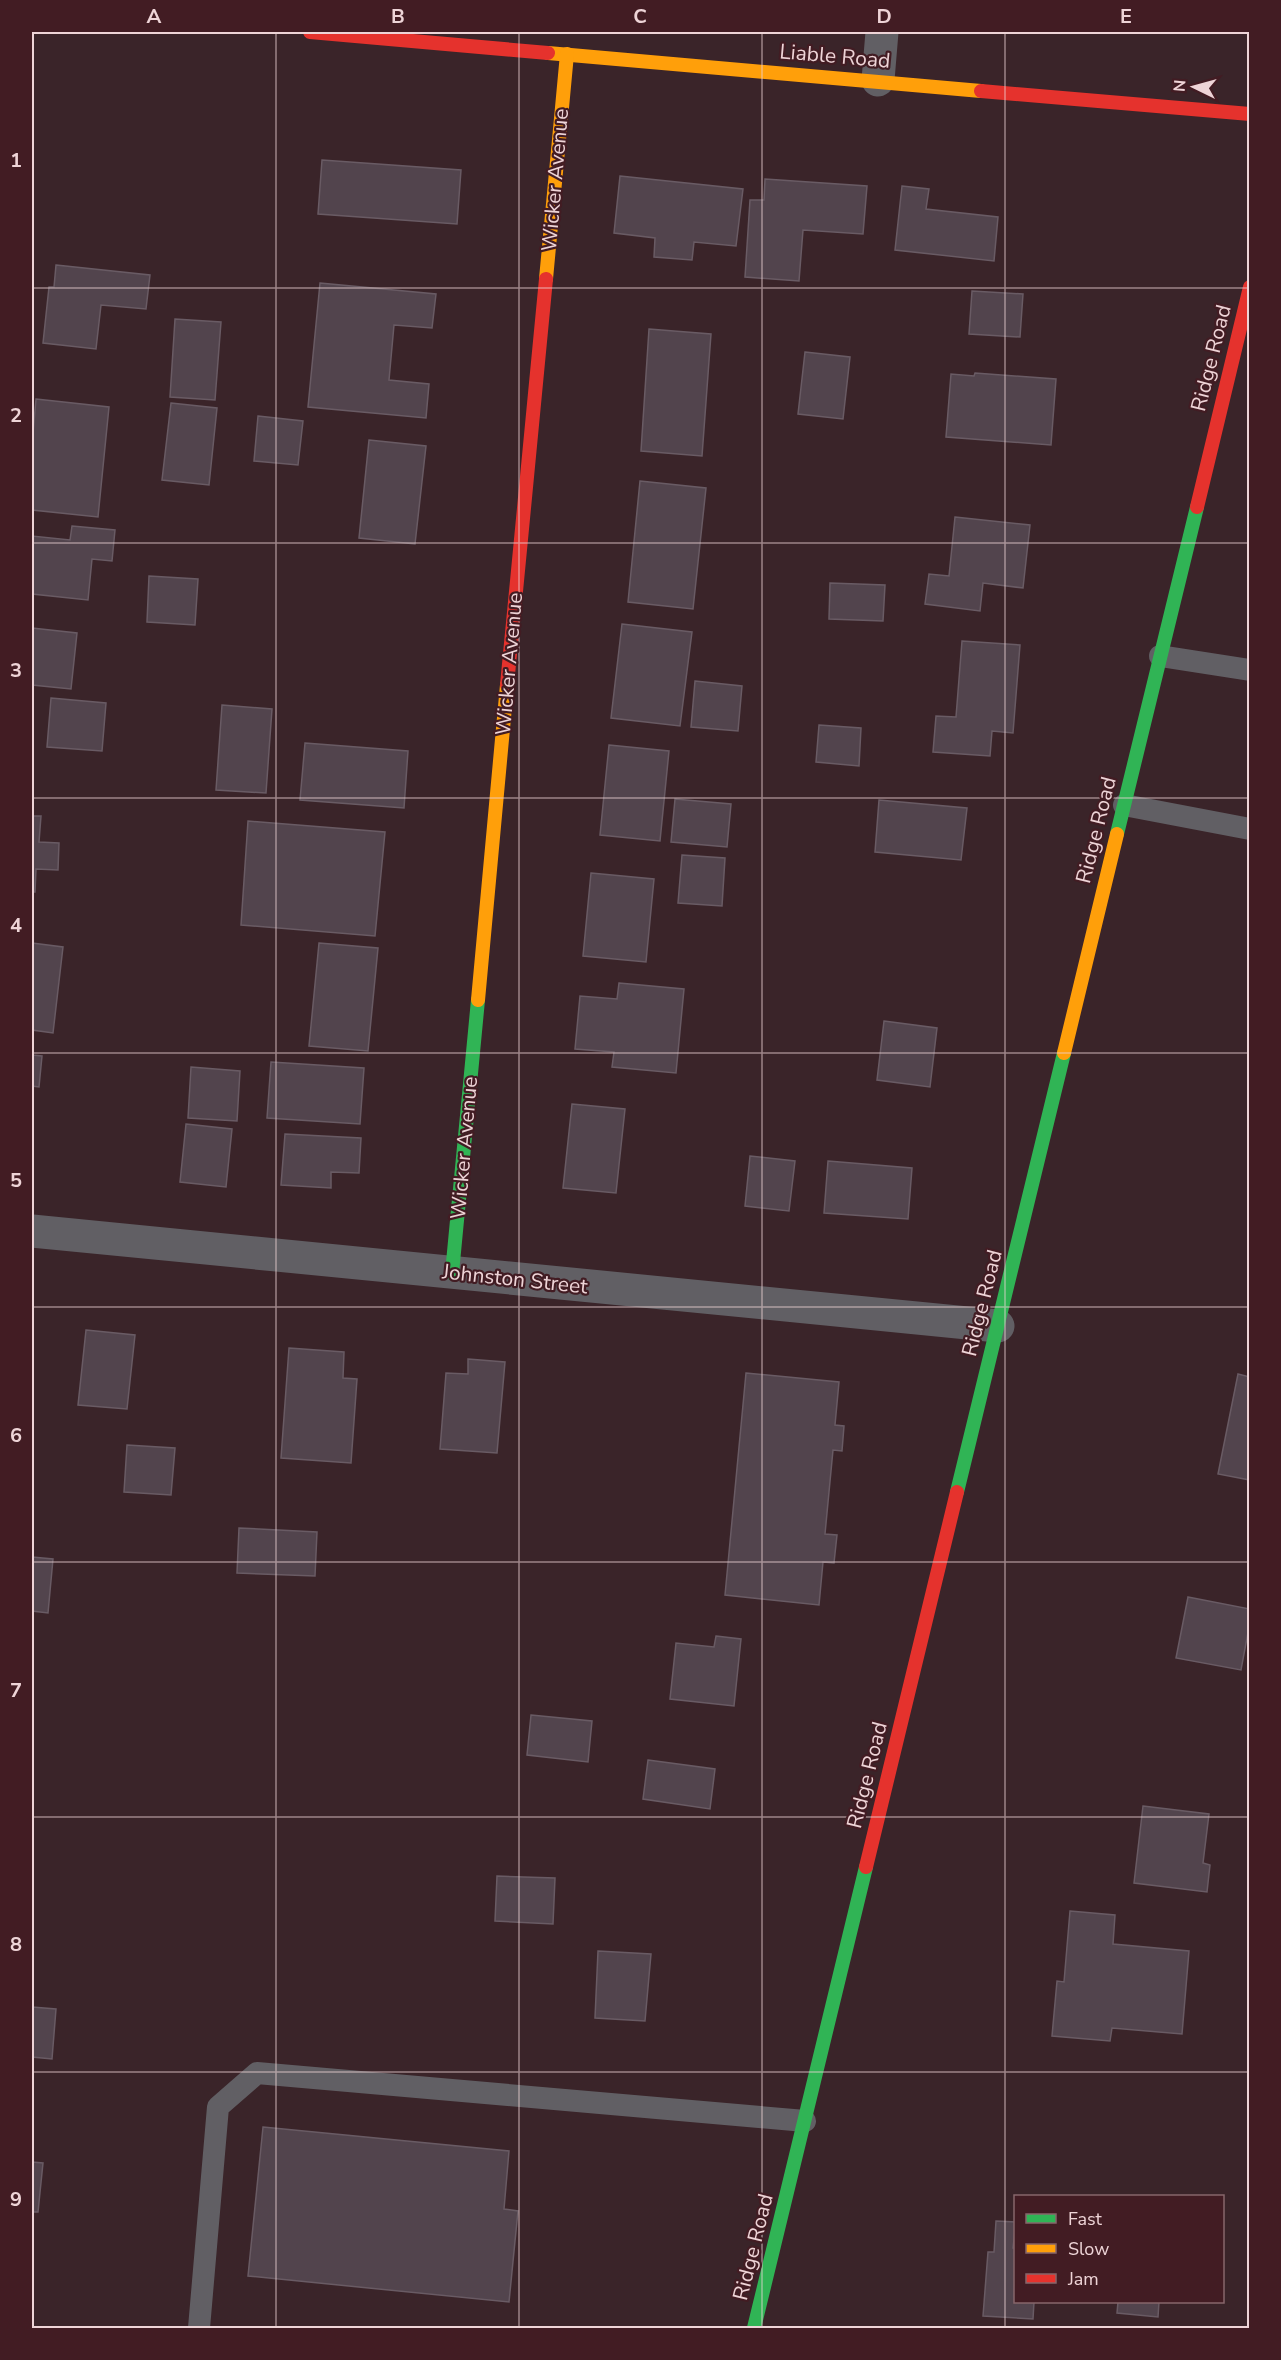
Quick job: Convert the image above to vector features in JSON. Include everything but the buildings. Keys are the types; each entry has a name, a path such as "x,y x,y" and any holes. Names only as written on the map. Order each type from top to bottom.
{"street":[{"name":"Liable Road","path":"310,32 1250,114"},
{"path":"878,80 882,32"},
{"name":"Wicker Avenue","path":"452,1273 567,54"},
{"name":"Ridge Road","path":"754,2328 1250,287"},
{"name":"Johnston Street","path":"32,1231 998,1326"}],"lane":[{"path":"1160,656 1250,670"},
{"path":"1124,805 1250,829"},
{"path":"200,2328 218,2107 257,2073 805,2121"}],"traffic: fast":[{"path":"1117,834 1197,507"},
{"path":"452,1273 478,1000"},
{"path":"957,1492 1064,1053"},
{"path":"754,2328 866,1867"}],"traffic: slow":[{"path":"548,53 981,91"},
{"path":"546,279 567,54"},
{"path":"478,1000 507,685"},
{"path":"1064,1053 1117,834"}],"traffic: jam":[{"path":"310,32 548,53"},
{"path":"981,91 1250,114"},
{"path":"507,685 546,279"},
{"path":"1197,507 1250,287"},
{"path":"866,1867 957,1492"}]}
